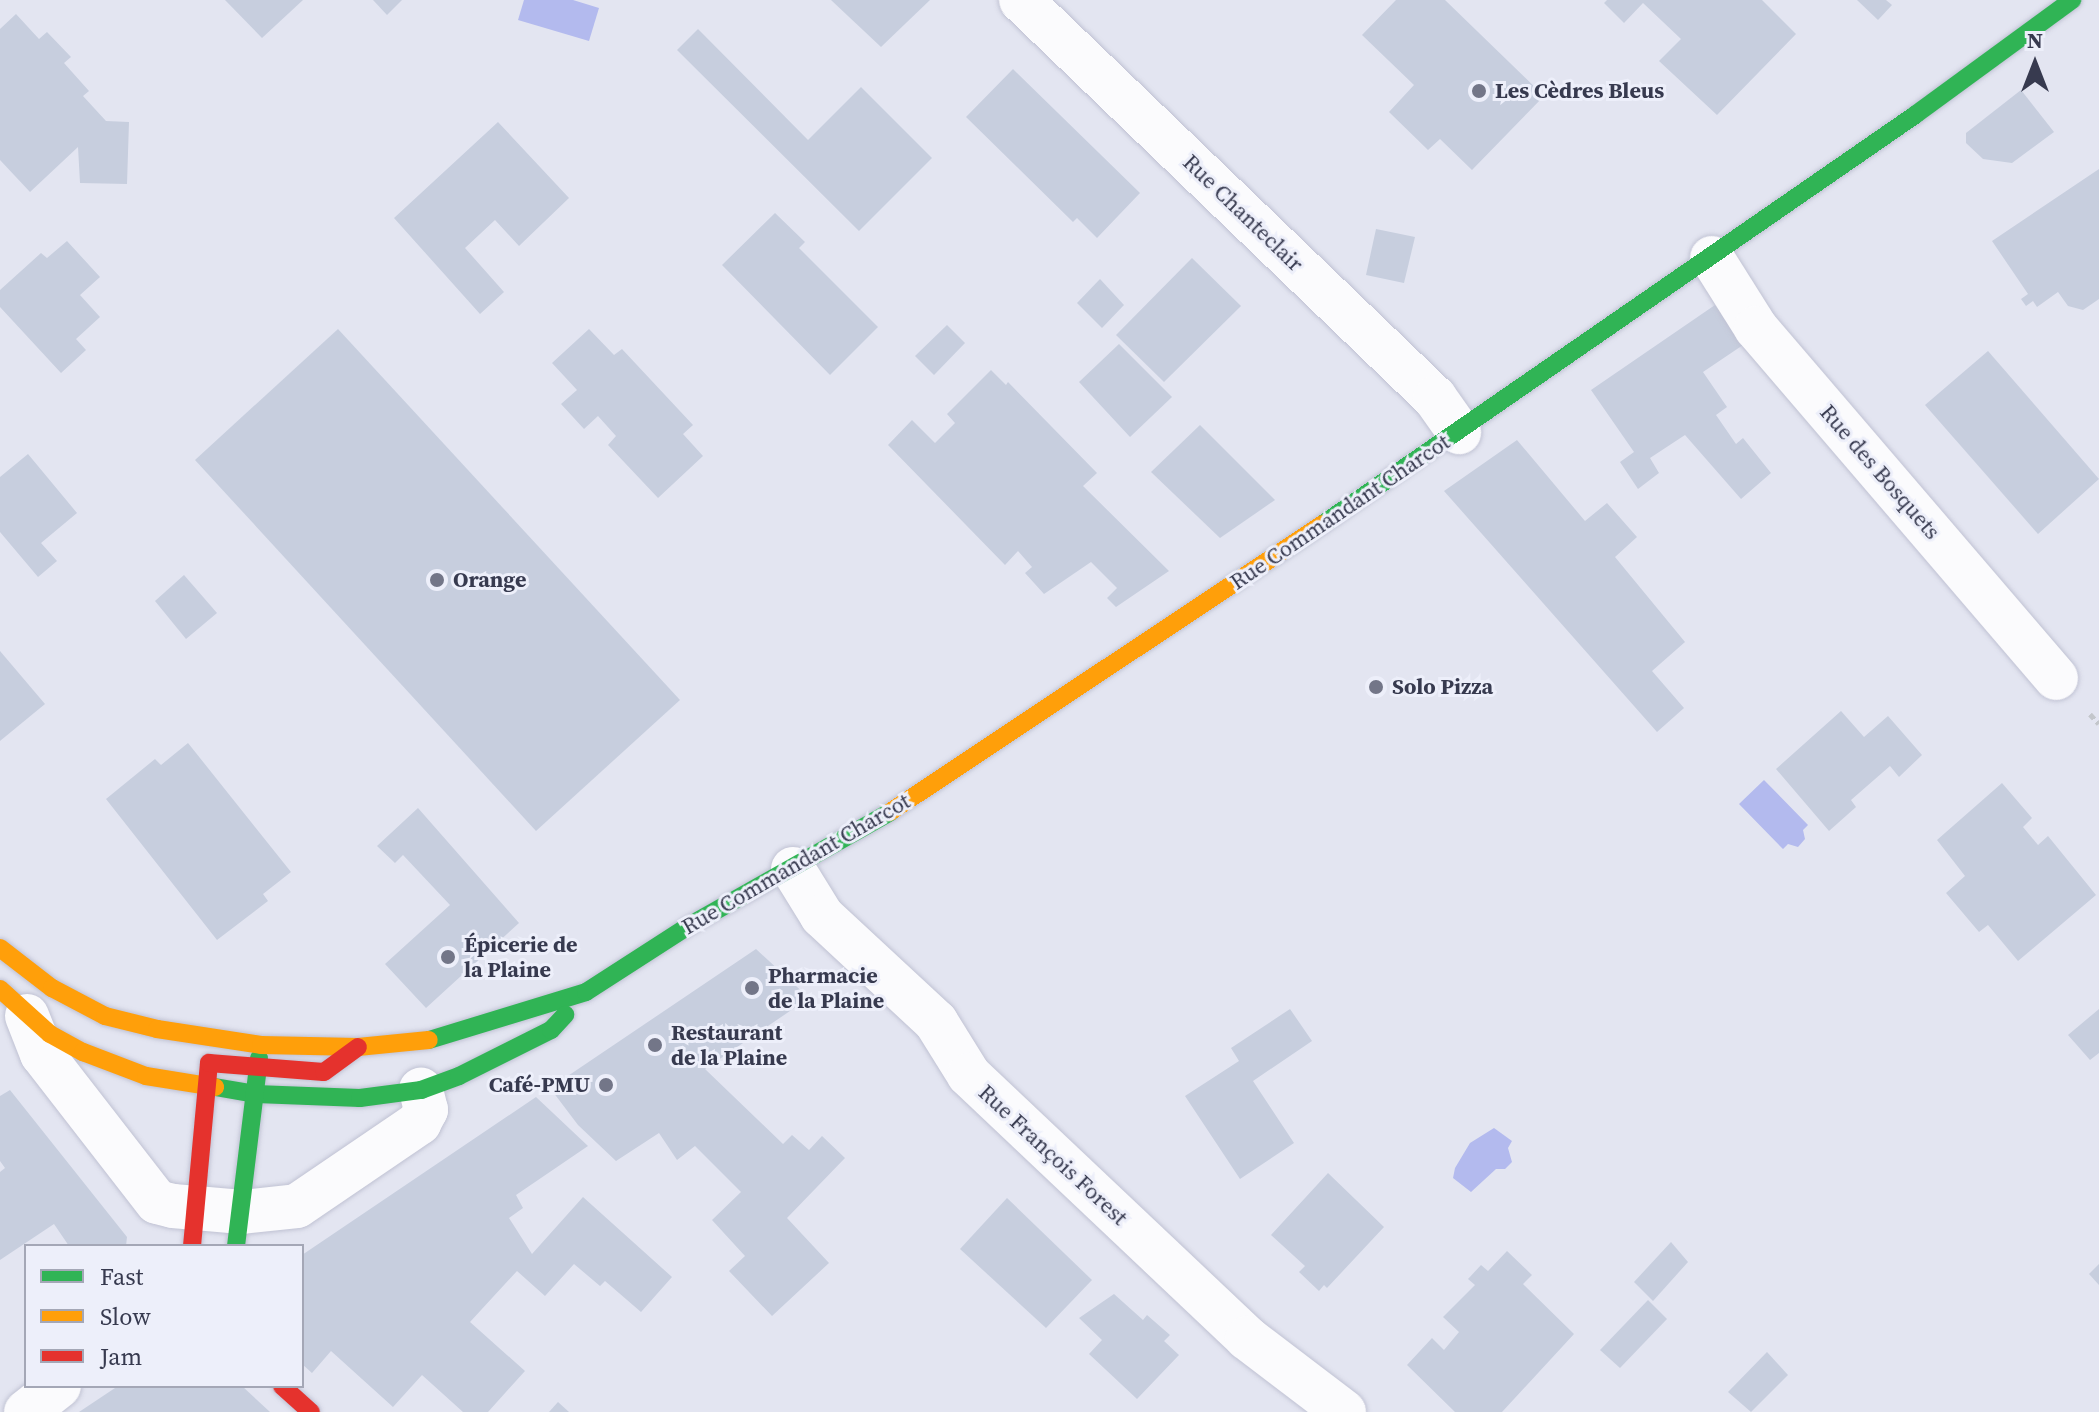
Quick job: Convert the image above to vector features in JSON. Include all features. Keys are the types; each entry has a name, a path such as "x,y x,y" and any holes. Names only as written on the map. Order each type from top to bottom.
{"main road":[{"name":"Rue Commandant Charcot","path":"0,948 52,988 105,1016 157,1029 261,1045 358,1047 434,1040 586,992 687,927 904,803 1459,432 1712,258 2072,0"},
{"name":"Rue Commandant Charcot","path":"14,1003 83,1052 146,1076 205,1089 360,1098 421,1090 459,1076 551,1030 586,992"},
{"path":"239,1229 261,1045"},
{"path":"193,1227 206,1123 205,1089 209,1063 324,1072 358,1047"},
{"path":"284,1388 311,1412"}],"street":[{"name":"Rue Chanteclair","path":"1021,0 1435,398 1459,432"},
{"name":"Rue des Bosquets","path":"1712,258 1756,328 2056,678"},
{"name":"Rue François Forest","path":"793,869 822,916 936,1022 969,1075 1247,1338 1344,1412"},
{"name":"Rue Commandant Charcot","path":"14,1003 42,1054 157,1202 193,1227 239,1229 297,1206 419,1123 426,1110 421,1090"},
{"path":"26,1412 56,1388"}],"water":[{"path":"524,0 573,0 599,8 589,41 518,20"},
{"path":"1764,780 1808,825 1803,830 1805,839 1798,847 1788,844 1783,849 1739,804"},
{"path":"1494,1128 1512,1141 1508,1148 1512,1162 1505,1169 1496,1169 1471,1192 1453,1178 1455,1168 1470,1143"}],"building":[{"path":"225,0 303,0 262,38"},
{"path":"373,0 402,0 387,15"},
{"path":"831,0 930,0 881,47"},
{"name":"Les Cèdres Bleus","path":"1396,0 1445,0 1544,96 1472,170 1440,139 1428,150 1389,112 1414,85 1362,35"},
{"path":"1607,0 1762,0 1796,34 1717,115 1659,61 1681,39 1643,3 1624,23 1604,3"},
{"path":"1857,0 1886,0 1892,5 1878,20"},
{"path":"16,14 39,39 47,32 71,57 64,63 89,91 83,96 106,121 129,122 127,184 80,183 78,147 30,192 0,160 0,29"},
{"path":"698,29 808,140 861,87 932,158 859,231 677,50"},
{"path":"1013,69 1140,193 1097,238 1077,218 1073,222 966,117"},
{"path":"2021,90 2054,132 2012,163 1983,159 1966,143 1966,133"},
{"path":"498,122 569,198 519,246 495,220 465,248 504,292 480,314 394,218"},
{"path":"2099,169 2099,299 2083,310 2068,306 2058,292 2037,307 2033,301 2026,306 2021,299 2028,294 1992,241"},
{"path":"775,213 805,242 799,248 878,327 830,375 722,265"},
{"path":"1376,229 1415,237 1404,283 1366,275"},
{"path":"67,241 100,277 80,295 100,317 76,339 86,350 61,373 0,307 0,290 41,253 47,258"},
{"path":"1192,258 1241,306 1164,382 1116,335"},
{"path":"1100,279 1124,305 1102,328 1077,303"},
{"path":"1715,305 1743,345 1703,372 1727,407 1716,415 1736,444 1743,438 1771,473 1741,499 1685,435 1650,458 1659,473 1638,489 1620,462 1634,452 1591,390"},
{"path":"947,325 965,343 934,375 915,356"},
{"name":"Orange","path":"338,329 680,700 536,831 195,460"},
{"path":"589,329 614,355 622,349 693,425 683,434 703,456 658,498 608,445 616,436 598,416 584,429 561,404 577,390 552,363"},
{"path":"1119,344 1172,397 1130,437 1079,382"},
{"path":"1988,351 2099,479 2038,534 1925,405"},
{"path":"991,370 1006,385 1008,382 1097,473 1083,486 1169,571 1116,607 1107,598 1117,588 1091,562 1044,594 1025,573 1032,567 1018,551 1005,565 888,445 912,420 935,443 955,423 947,414"},
{"path":"1200,425 1275,500 1220,538 1151,472"},
{"path":"1517,440 1585,521 1607,503 1637,537 1615,557 1685,642 1652,671 1684,708 1657,732 1444,491"},
{"path":"28,454 77,513 41,543 57,561 38,577 0,532 0,477"},
{"path":"184,575 217,613 186,639 155,601"},
{"path":"0,651 45,704 0,741"},
{"path":"1841,711 1864,737 1888,716 1922,755 1899,777 1890,766 1851,800 1856,807 1829,831 1776,769"},
{"path":"188,743 291,872 263,894 268,901 217,940 106,799 155,759 161,765"},
{"path":"2002,783 2032,818 2023,827 2038,845 2048,836 2096,895 2018,961 1988,925 1979,932 1946,893 1965,876 1937,840"},
{"path":"418,808 519,923 426,1008 385,964 450,905 403,855 395,863 377,846"},
{"path":"756,949 809,998 705,1069 783,1144 792,1135 809,1150 822,1136 845,1158 787,1218 829,1263 772,1316 729,1271 745,1256 712,1220 741,1192 695,1146 677,1160 659,1133 616,1161 578,1125 550,1088"},
{"path":"1290,1009 1312,1041 1253,1081 1294,1143 1240,1179 1185,1096 1239,1061 1231,1048"},
{"path":"2099,1009 2099,1053 2090,1060 2068,1035"},
{"path":"10,1090 127,1237 126,1244 68,1244 54,1224 0,1260 0,1172 5,1168 0,1161 0,1096"},
{"path":"536,1097 588,1146 516,1195 523,1208 509,1218 532,1254 583,1197 672,1277 641,1312 605,1281 600,1286 574,1264 545,1296 517,1271 470,1322 525,1371 488,1412 463,1412 422,1375 393,1407 331,1351 312,1373 304,1366 304,1254"},
{"path":"1328,1173 1384,1227 1327,1288 1324,1285 1319,1291 1299,1272 1305,1266 1271,1235"},
{"path":"1007,1198 1092,1280 1046,1328 960,1249"},
{"path":"1671,1242 1688,1262 1653,1301 1634,1282"},
{"path":"1507,1251 1532,1275 1523,1284 1574,1334 1502,1412 1455,1412 1407,1365 1432,1338 1444,1350 1459,1332 1443,1317 1475,1285 1468,1279 1481,1265 1488,1271"},
{"path":"2099,1264 2099,1285 2089,1274"},
{"path":"1114,1294 1143,1320 1147,1315 1170,1335 1164,1341 1179,1355 1137,1399 1089,1354 1102,1340 1079,1318"},
{"path":"1648,1300 1667,1319 1620,1368 1600,1350"},
{"path":"1767,1352 1788,1375 1751,1412 1728,1392"},
{"path":"115,1388 244,1388 270,1412 79,1412"},
{"path":"558,1402 569,1412 549,1412"}],"traffic: fast":[{"path":"1323,524 1915,115 2072,0"},
{"path":"429,1040 586,992 687,927 890,812"},
{"path":"215,1087 256,1094 360,1098 421,1090 459,1076 551,1030 565,1015"},
{"path":"236,1244 259,1058"}],"traffic: slow":[{"path":"890,812 1323,524"},
{"path":"0,948 52,988 105,1016 157,1029 261,1045 358,1047 429,1040"},
{"path":"0,989 50,1034 83,1052 146,1076 215,1087"}],"traffic: jam":[{"path":"192,1244 209,1063 324,1072 358,1047"},
{"path":"284,1388 311,1412"}],"place":[{"name":"Les Cèdres Bleus","path":"1479,91"},
{"name":"Orange","path":"437,580"},
{"name":"Solo Pizza","path":"1376,687"},
{"name":"Épicerie de la Plaine","path":"448,957"},
{"name":"Pharmacie de la Plaine","path":"752,988"},
{"name":"Restaurant de la Plaine","path":"655,1045"},
{"name":"Café-PMU","path":"606,1085"}]}
